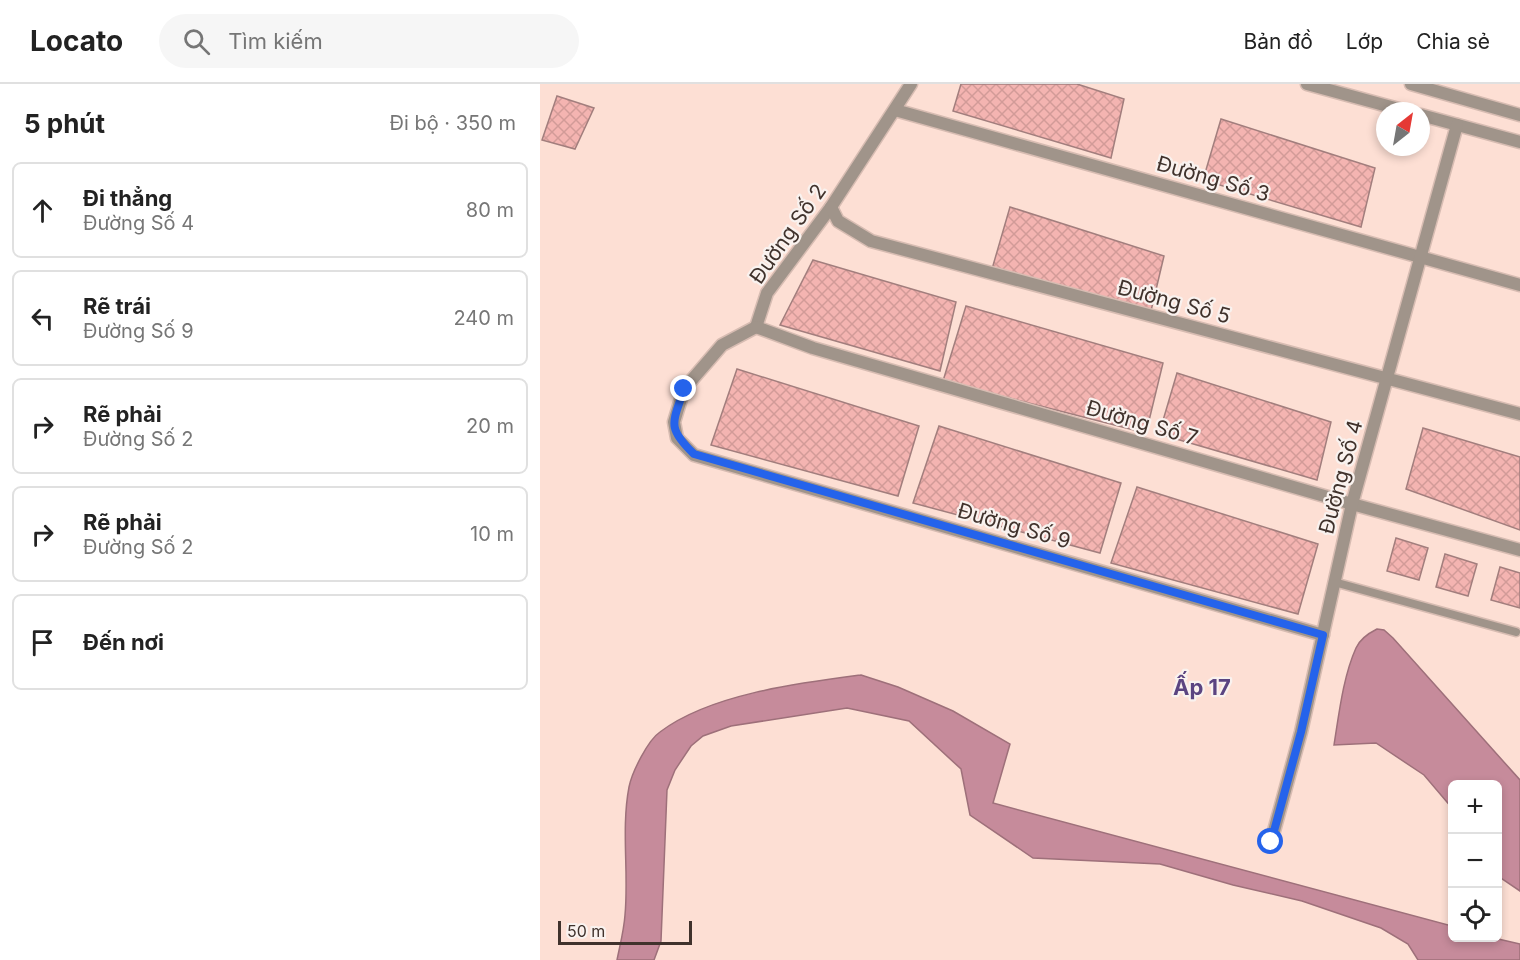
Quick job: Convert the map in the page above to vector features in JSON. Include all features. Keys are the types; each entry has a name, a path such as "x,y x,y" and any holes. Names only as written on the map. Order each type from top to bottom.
{"street":[{"name":"Đường Số 2","path":"756,327 767,293 831,207 911,84"},
{"path":"1307,84 1376,103"},
{"path":"1411,84 1520,115"},
{"name":"Đường Số 3","path":"895,110 1520,285"},
{"path":"1430,118 1520,142"},
{"name":"Đường Số 4","path":"1271,842 1301,732 1352,504 1457,125"},
{"name":"Đường Số 5","path":"831,207 838,221 871,241 1520,414"},
{"name":"Đường Số 9","path":"756,327 722,345 684,389 674,422 677,438 694,454 1323,635"},
{"name":"Đường Số 7","path":"756,327 813,348 1352,504 1520,550"}],"lane":[{"path":"1334,582 1515,632"}],"shaded area":[{"path":"1377,629 1384,630 1393,638 1520,780 1520,891 1502,879 1502,780 1448,780 1448,803 1424,775 1376,743 1334,745 1348,671 1356,648 1368,634"},
{"path":"861,675 898,687 953,711 1010,744 993,803 1448,925 1448,942 1502,942 1502,940 1520,944 1520,960 1418,960 1408,944 1381,928 1302,901 1233,885 1160,864 1033,858 970,815 961,769 909,721 847,708 731,726 703,736 691,746 675,770 667,790 661,941 654,960 617,960 625,915 626,819 629,787 641,757 655,736 680,719 729,699 810,682"}],"building":[{"path":"961,84 1077,84 1124,99 1111,158 953,111"},
{"path":"557,96 594,108 575,149 542,140"},
{"path":"1221,119 1375,168 1361,227 1203,180"},
{"path":"1010,207 1164,256 1150,315 992,269"},
{"path":"813,260 956,302 940,371 780,325"},
{"path":"966,306 1163,363 1146,433 943,381"},
{"path":"737,369 919,426 898,496 711,445"},
{"path":"1177,373 1331,422 1317,480 1159,434"},
{"path":"939,426 1121,483 1100,553 913,503"},
{"path":"1423,428 1520,457 1520,530 1406,489"},
{"path":"1137,487 1318,544 1298,614 1111,563"},
{"path":"1396,538 1428,548 1419,580 1387,571"},
{"path":"1445,554 1477,564 1468,596 1436,587"},
{"path":"1500,567 1520,573 1520,608 1491,600"}],"district":[{"name":"Ấp 17","path":"1202,687"}],"route":[{"path":"684,389 674,422 677,438 694,454 1323,635 1301,732 1271,842"}]}
